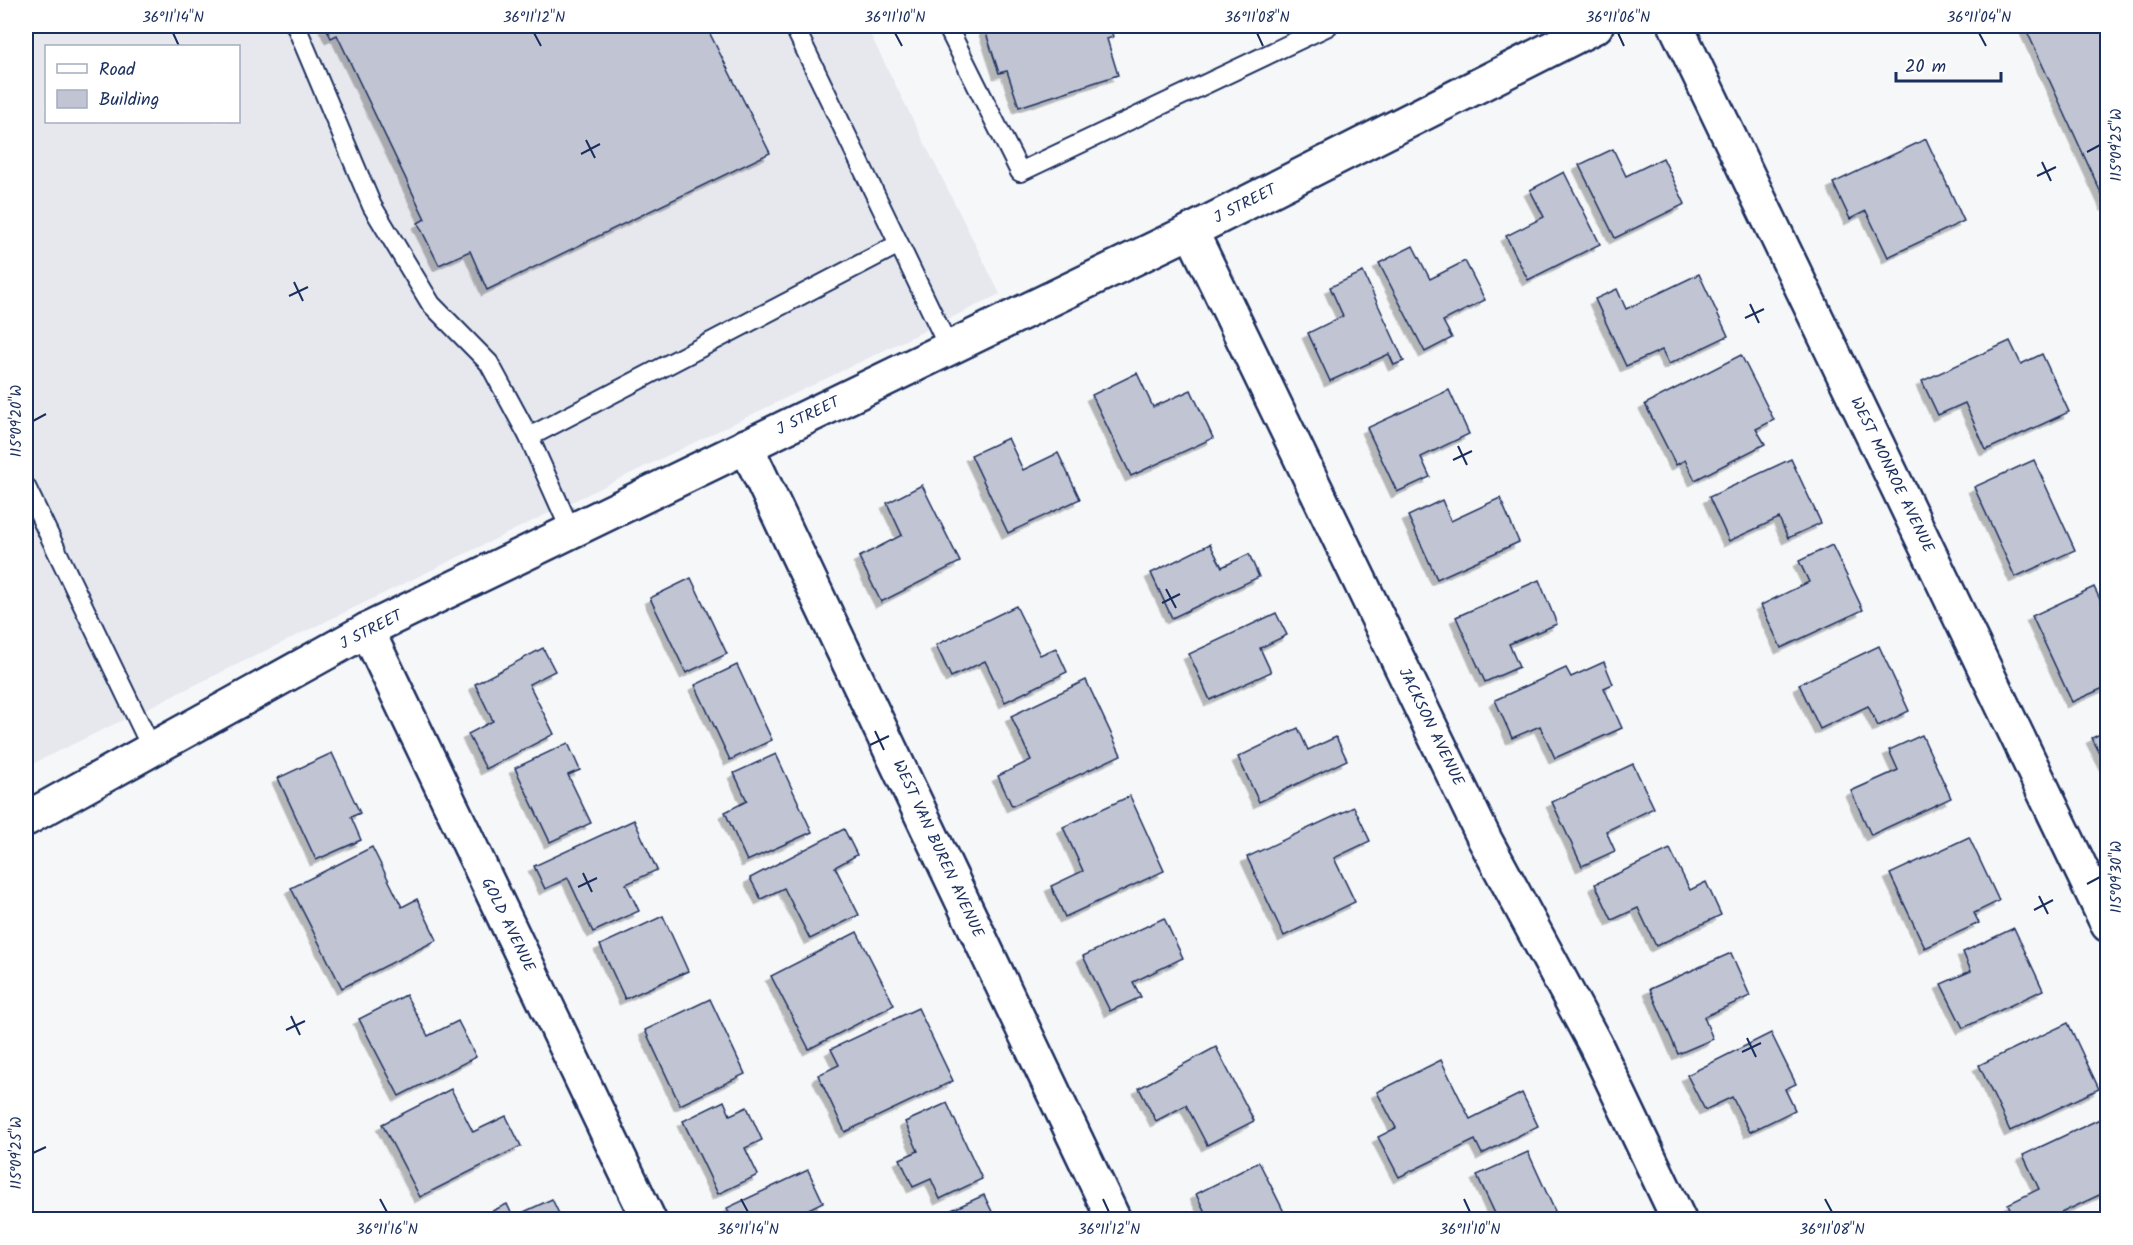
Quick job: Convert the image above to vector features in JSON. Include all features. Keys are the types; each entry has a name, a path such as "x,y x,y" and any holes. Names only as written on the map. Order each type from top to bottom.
{"street":[{"name":"J STREET","path":"26,819 367,630 1191,231 1596,26"},
{"name":"WEST MONROE AVENUE","path":"1676,26 2108,925"},
{"name":"JACKSON AVENUE","path":"1191,231 1485,840 1595,1044 1679,1220"},
{"name":"WEST VAN BUREN AVENUE","path":"746,446 1114,1220"},
{"name":"GOLD AVENUE","path":"367,630 649,1220"}],"lane":[{"path":"296,26 372,206 431,304 489,363 529,437 571,531"},
{"path":"794,26 949,348"},
{"path":"947,26 1020,172 1328,26"},
{"path":"529,437 899,244"},
{"path":"26,487 152,749"}],"shaded area":[{"path":"26,26 866,26 1000,294 26,767"}],"building":[{"path":"325,26 706,26 770,153 487,290 470,251 439,265 418,223 425,219 337,35 331,38"},
{"path":"992,26 1110,26 1113,37 1107,39 1118,75 1019,107 1007,71 999,73 985,30"},
{"path":"2108,26 2107,206 2025,27"},
{"path":"1926,139 1964,221 1888,257 1866,211 1850,219 1833,183"},
{"path":"1613,149 1626,176 1663,158 1685,204 1615,238 1579,165"},
{"path":"1564,172 1600,244 1528,280 1506,236 1544,217 1530,190"},
{"path":"1413,246 1430,279 1465,261 1485,300 1443,321 1452,338 1425,352 1379,263"},
{"path":"1363,272 1404,361 1394,365 1389,354 1330,381 1308,333 1343,316 1330,287"},
{"path":"1699,274 1728,336 1669,364 1662,350 1626,366 1595,299 1617,289 1626,309"},
{"path":"2010,341 2021,364 2042,354 2069,412 1986,450 1965,403 1938,415 1922,381"},
{"path":"1741,355 1774,420 1756,429 1765,444 1695,480 1685,460 1676,465 1645,404"},
{"path":"1137,373 1153,407 1191,390 1213,438 1131,476 1092,395"},
{"path":"1449,390 1469,434 1421,457 1430,477 1397,492 1367,428"},
{"path":"1008,438 1023,470 1058,453 1080,499 1008,533 971,455"},
{"path":"1791,459 1821,523 1788,538 1779,518 1729,541 1709,497"},
{"path":"2034,460 2075,550 2015,577 1974,487"},
{"path":"922,485 960,562 881,602 859,557 902,535 887,503"},
{"path":"1500,498 1519,542 1437,579 1408,516 1442,500 1451,521"},
{"path":"1210,544 1222,567 1249,554 1259,577 1172,618 1151,573"},
{"path":"1832,545 1863,610 1781,648 1761,605 1809,582 1799,561"},
{"path":"691,578 727,654 686,673 650,598"},
{"path":"1539,580 1557,624 1509,644 1519,667 1485,682 1456,617"},
{"path":"2094,587 2108,616 2108,686 2072,702 2032,616"},
{"path":"1016,606 1040,655 1056,648 1067,672 1005,702 985,661 951,677 936,645"},
{"path":"1276,613 1287,635 1260,648 1271,672 1210,700 1189,654"},
{"path":"1879,646 1909,711 1878,726 1868,706 1820,729 1799,684"},
{"path":"543,648 555,671 529,684 554,734 486,769 468,734 493,721 475,684"},
{"path":"1604,662 1613,684 1604,688 1622,728 1555,758 1540,726 1512,738 1495,700 1566,668 1571,677"},
{"path":"737,665 772,740 730,760 695,685"},
{"path":"1086,680 1121,755 1012,806 998,776 1031,760 1011,716"},
{"path":"1298,728 1308,750 1336,737 1347,760 1259,802 1238,757"},
{"path":"2108,730 2108,769 2092,738"},
{"path":"1922,735 1951,798 1871,835 1851,791 1898,770 1889,750"},
{"path":"568,743 580,770 568,775 591,823 550,842 515,768"},
{"path":"332,753 360,813 351,817 361,840 316,860 278,778"},
{"path":"776,754 812,832 747,861 725,812 747,801 734,773"},
{"path":"1633,764 1654,808 1606,831 1615,851 1582,866 1552,802"},
{"path":"1130,796 1164,871 1065,917 1051,886 1083,871 1063,827"},
{"path":"1354,807 1370,841 1334,858 1355,902 1284,936 1247,857"},
{"path":"634,820 657,870 626,884 639,911 593,932 568,878 545,889 534,866"},
{"path":"844,829 857,855 835,867 859,915 810,939 784,888 761,899 750,878"},
{"path":"1969,837 1999,901 1974,913 1979,923 1925,948 1890,874"},
{"path":"372,847 402,907 417,899 437,940 342,988 291,888"},
{"path":"1670,849 1690,890 1706,882 1721,915 1656,946 1638,908 1612,920 1595,884"},
{"path":"663,916 688,971 625,999 600,945"},
{"path":"1164,918 1183,958 1133,982 1141,997 1110,1011 1083,956"},
{"path":"2014,928 2043,990 1963,1028 1941,984 1971,971 1963,952"},
{"path":"857,932 894,1005 809,1049 771,976"},
{"path":"1731,953 1750,996 1704,1017 1713,1039 1678,1054 1650,989"},
{"path":"406,995 428,1036 458,1021 476,1057 399,1096 359,1019"},
{"path":"710,999 745,1074 680,1105 645,1030"},
{"path":"918,1008 953,1081 845,1132 818,1075 839,1065 831,1049"},
{"path":"2068,1023 2099,1089 2010,1131 1979,1065"},
{"path":"1771,1033 1796,1084 1785,1089 1795,1110 1750,1132 1732,1097 1705,1110 1687,1075"},
{"path":"1216,1047 1254,1121 1207,1145 1186,1105 1156,1121 1139,1088"},
{"path":"1441,1060 1470,1119 1522,1093 1538,1126 1482,1154 1475,1140 1399,1177 1378,1137 1396,1128 1377,1092"},
{"path":"451,1089 473,1132 506,1116 521,1146 420,1197 382,1124"},
{"path":"724,1101 730,1115 747,1107 762,1140 745,1148 758,1175 718,1194 683,1121"},
{"path":"947,1103 982,1179 940,1199 931,1179 913,1187 900,1159 918,1151 905,1122"},
{"path":"2104,1117 2108,1124 2108,1191 2046,1220 2015,1220 2008,1204 2039,1189 2023,1155"},
{"path":"1528,1152 1559,1220 1498,1220 1477,1175"},
{"path":"1259,1162 1288,1220 1209,1220 1196,1194"},
{"path":"808,1170 823,1202 800,1213 803,1220 732,1220 727,1208"},
{"path":"984,1195 996,1220 945,1220 943,1214"},
{"path":"552,1199 562,1220 473,1220 507,1204 513,1217"}]}
